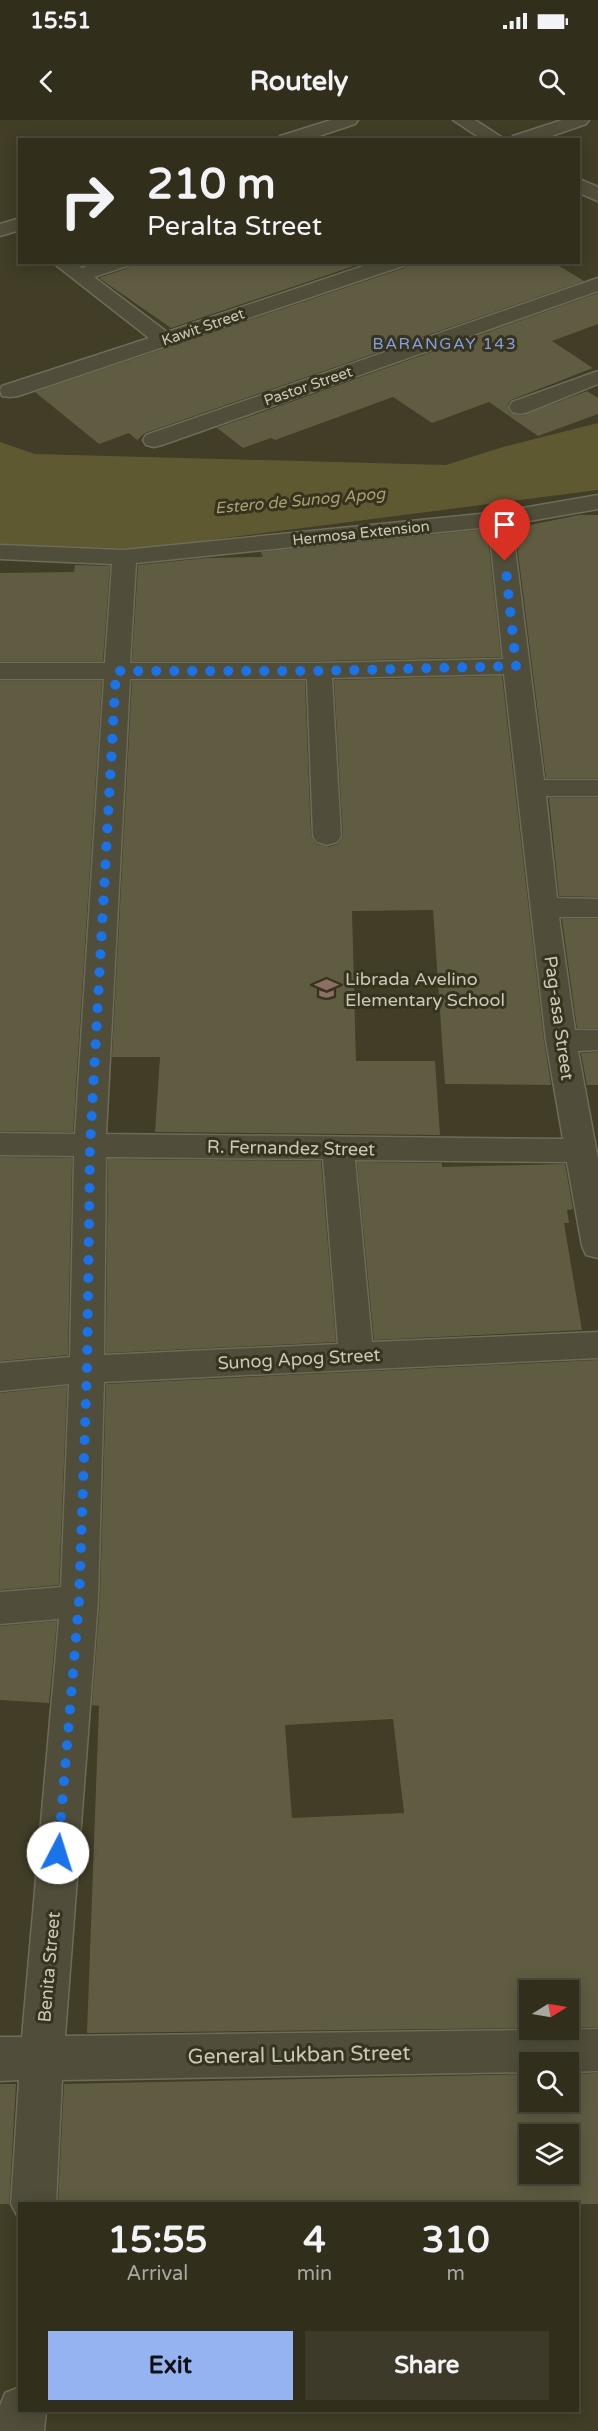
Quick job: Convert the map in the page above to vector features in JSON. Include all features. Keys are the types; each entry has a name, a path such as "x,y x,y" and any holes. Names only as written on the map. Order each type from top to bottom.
{"street":[{"path":"293,138 349,120"},
{"path":"462,120 494,138"},
{"path":"526,138 580,120"},
{"path":"580,186 593,196"},
{"path":"65,264 165,340"},
{"path":"79,275 114,264"},
{"name":"Kawit Street","path":"10,391 390,264"},
{"name":"Pastor Street","path":"154,440 598,284"},
{"path":"520,407 598,377"},
{"name":"Hermosa Extension","path":"0,552 124,557 500,519 598,502"},
{"name":"Pag-asa Street","path":"500,519 561,1041 581,1151 593,1196 598,1246"},
{"name":"Benita Street","path":"33,2202 42,2059 79,1601 87,1369 90,1146 124,557"},
{"path":"0,671 319,671 516,666"},
{"path":"319,671 327,836"},
{"path":"532,788 598,788"},
{"path":"544,907 598,908"},
{"path":"561,1041 598,1040"},
{"name":"R. Fernandez Street","path":"0,1144 581,1151"},
{"path":"338,1148 356,1357"},
{"name":"Sunog Apog Street","path":"0,1377 87,1369 598,1345"},
{"path":"0,1608 79,1601"},
{"name":"General Lukban Street","path":"0,2059 598,2050"},
{"path":"20,2431 22,2412"},
{"path":"0,2430 15,2431"}],"water":[{"name":"Estero de Sunog Apog","path":"598,423 598,490 139,549 0,544 0,442 35,454 446,465 503,447"}],"building":[{"path":"131,264 360,264 171,328 99,278 128,268"},
{"path":"407,264 556,264 584,281 145,433 137,440 129,433 99,444 35,392 404,268"},
{"path":"598,293 598,324 552,341 593,368 511,400 507,406 510,413 521,416 587,391 598,398 598,414 538,436 489,402 432,423 393,397 275,440 271,438 243,448 217,428"},
{"path":"579,515 598,515 598,778 546,778 515,528"},
{"path":"487,529 501,657 319,661 132,661 138,565 206,558 263,557 261,552"},
{"path":"75,565 110,566 103,661 0,661 0,573 74,572"},
{"path":"502,676 551,1085 445,1084 433,910 352,911 356,1061 435,1061 440,1135 155,1132 160,1057 112,1057 132,681 305,681 311,836 316,844 328,847 338,844 343,836 334,680"},
{"path":"0,681 102,681 73,1132 0,1131"},
{"path":"549,798 598,798 598,897 559,896"},
{"path":"562,919 598,919 598,1028 577,1028"},
{"path":"598,1052 598,1085 587,1085 581,1053"},
{"path":"0,1157 72,1158 68,1355 0,1361"},
{"path":"108,1159 321,1161 336,1342 106,1353"},
{"path":"357,1162 442,1163 442,1167 565,1164 573,1209 567,1210 569,1223 564,1223 582,1330 374,1340"},
{"path":"598,1360 598,2027 579,2027 579,1980 519,1980 519,2028 87,2033 99,1706 92,1705 100,1601 106,1384","holes":["393,1719 404,1813 292,1818 285,1725"]},
{"path":"67,1386 59,1585 0,1590 0,1393"},
{"path":"57,1621 49,1703 0,1700 0,1626"},
{"path":"598,2073 598,2204 579,2204 579,2202 58,2202 64,2084 519,2074 519,2112 579,2112 579,2074"},
{"path":"0,2084 16,2084 9,2204 0,2204"}],"place":[{"name":"Librada Avelino Elementary School","path":"327,989"}],"district":[{"name":"BARANGAY 143","path":"445,344"}],"route":[{"path":"58,1853 79,1601 87,1369 90,1146 116,671 319,671 516,666 505,561"}]}
